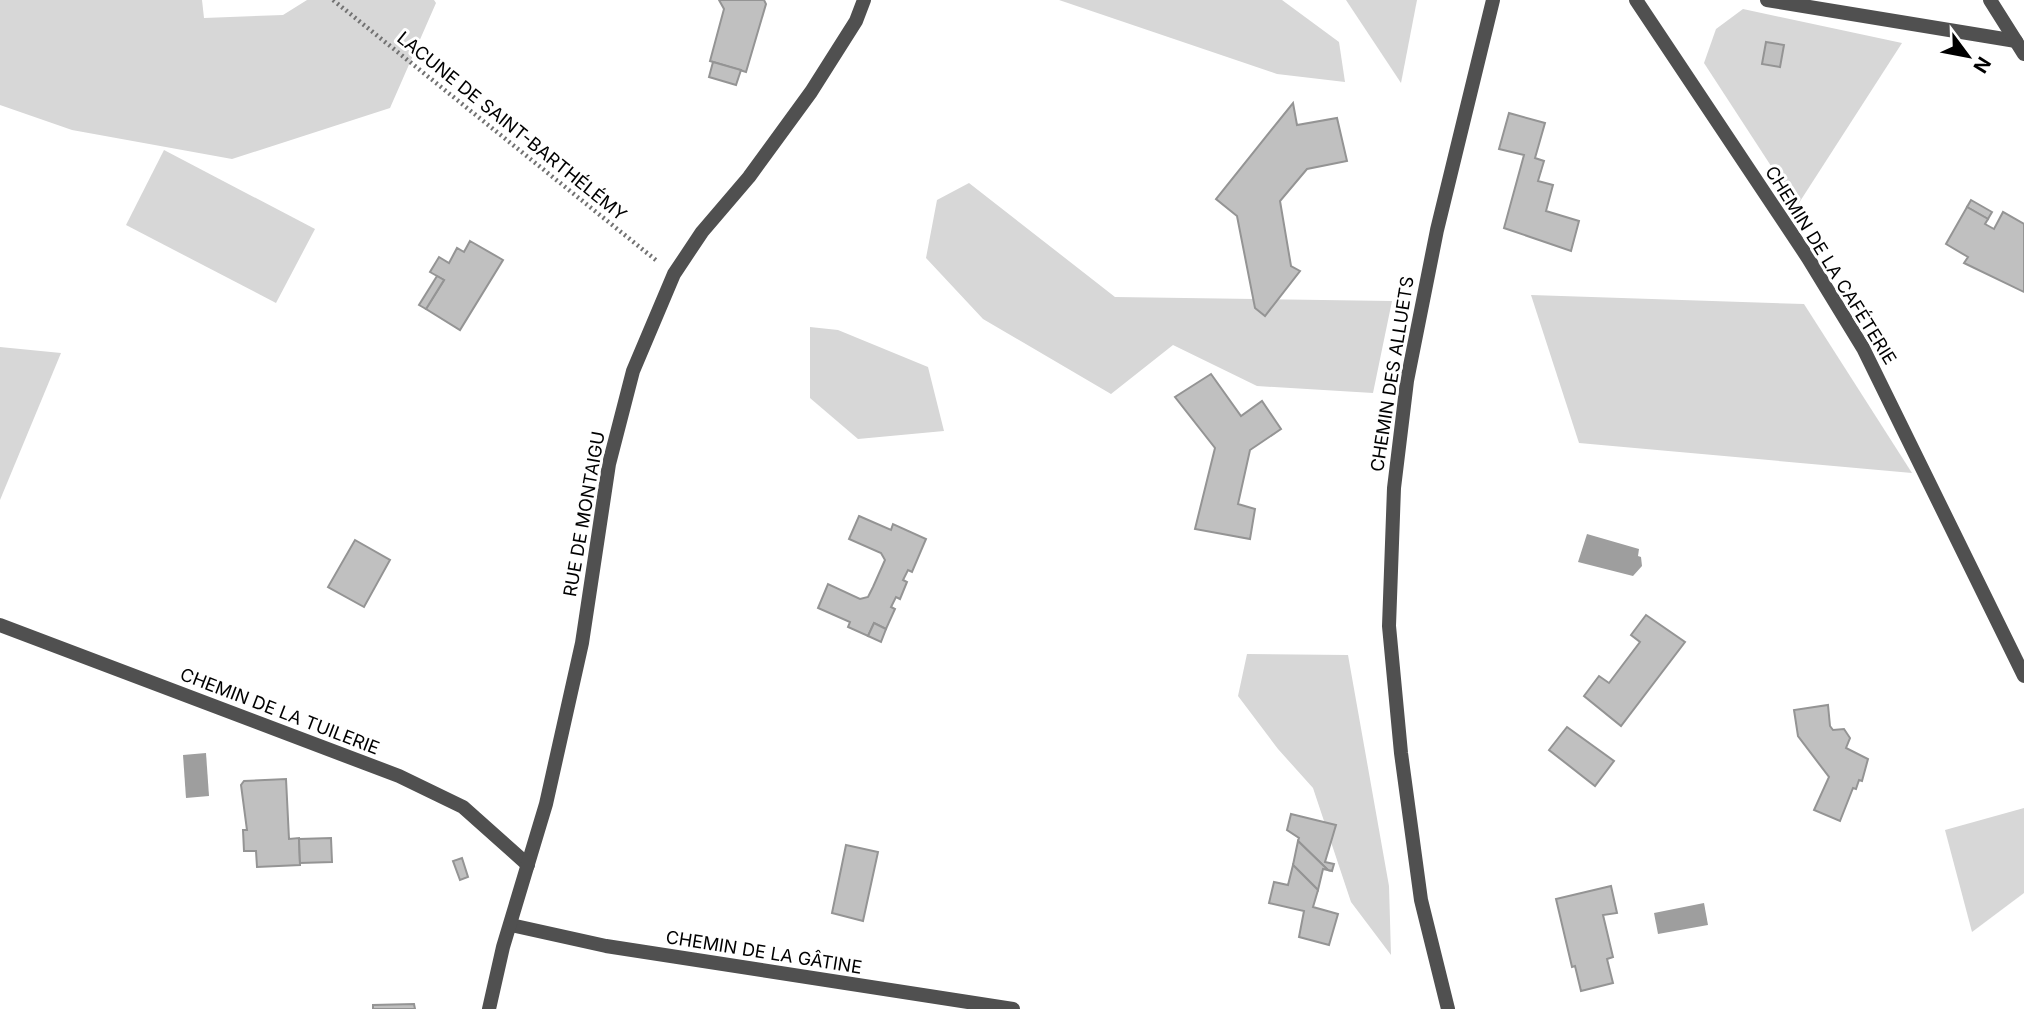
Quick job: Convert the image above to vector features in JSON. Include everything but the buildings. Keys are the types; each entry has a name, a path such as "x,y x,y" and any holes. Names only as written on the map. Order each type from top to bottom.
{"street":[{"name":"RUE DE MONTAIGU","path":"489,1009 546,804 582,643 609,464 633,371 674,274 702,232 749,177 811,92 856,21 864,0"},
{"name":"CHEMIN DES ALLUETS","path":"1448,1009 1421,900 1401,753 1389,626 1394,488 1407,381 1437,230 1493,0"},
{"name":"CHEMIN DE LA CAFÉTERIE","path":"1636,0 1808,258 1863,348 2024,676"},
{"path":"1767,0 2020,48"},
{"path":"1990,0 2020,48"},
{"name":"CHEMIN DE LA TUILERIE","path":"0,625 399,776 463,807 528,865"},
{"name":"CHEMIN DE LA GÂTINE","path":"511,925 606,946 1013,1009"}],"path":[{"name":"LACUNE DE SAINT-BARTHÉLÉMY","path":"333,0 674,274"}],"shaded area":[{"path":"0,0 202,0 204,18 283,15 307,0 434,0 436,3 390,108 232,159 72,130 0,105"},
{"path":"1059,0 1282,0 1339,42 1345,82 1277,74"},
{"path":"1346,0 1417,0 1401,83"},
{"path":"1743,9 1902,43 1797,206 1704,63 1716,29"},
{"path":"164,150 315,229 276,303 126,225"},
{"path":"969,183 1115,297 1392,301 1373,393 1257,386 1173,345 1111,394 983,319 926,258 937,200"},
{"path":"1531,295 1804,304 1912,473 1579,443"},
{"path":"810,327 838,330 928,367 944,431 858,439 810,398"},
{"path":"0,347 61,353 0,500"},
{"path":"1587,534 1639,549 1638,556 1641,557 1642,566 1633,576 1578,562"},
{"path":"1247,654 1348,655 1389,886 1391,955 1351,902 1313,788 1278,749 1238,696"},
{"path":"206,753 209,796 186,798 183,755"},
{"path":"2024,808 2024,893 1972,932 1945,830"},
{"path":"1704,903 1708,925 1658,934 1654,913"}]}
